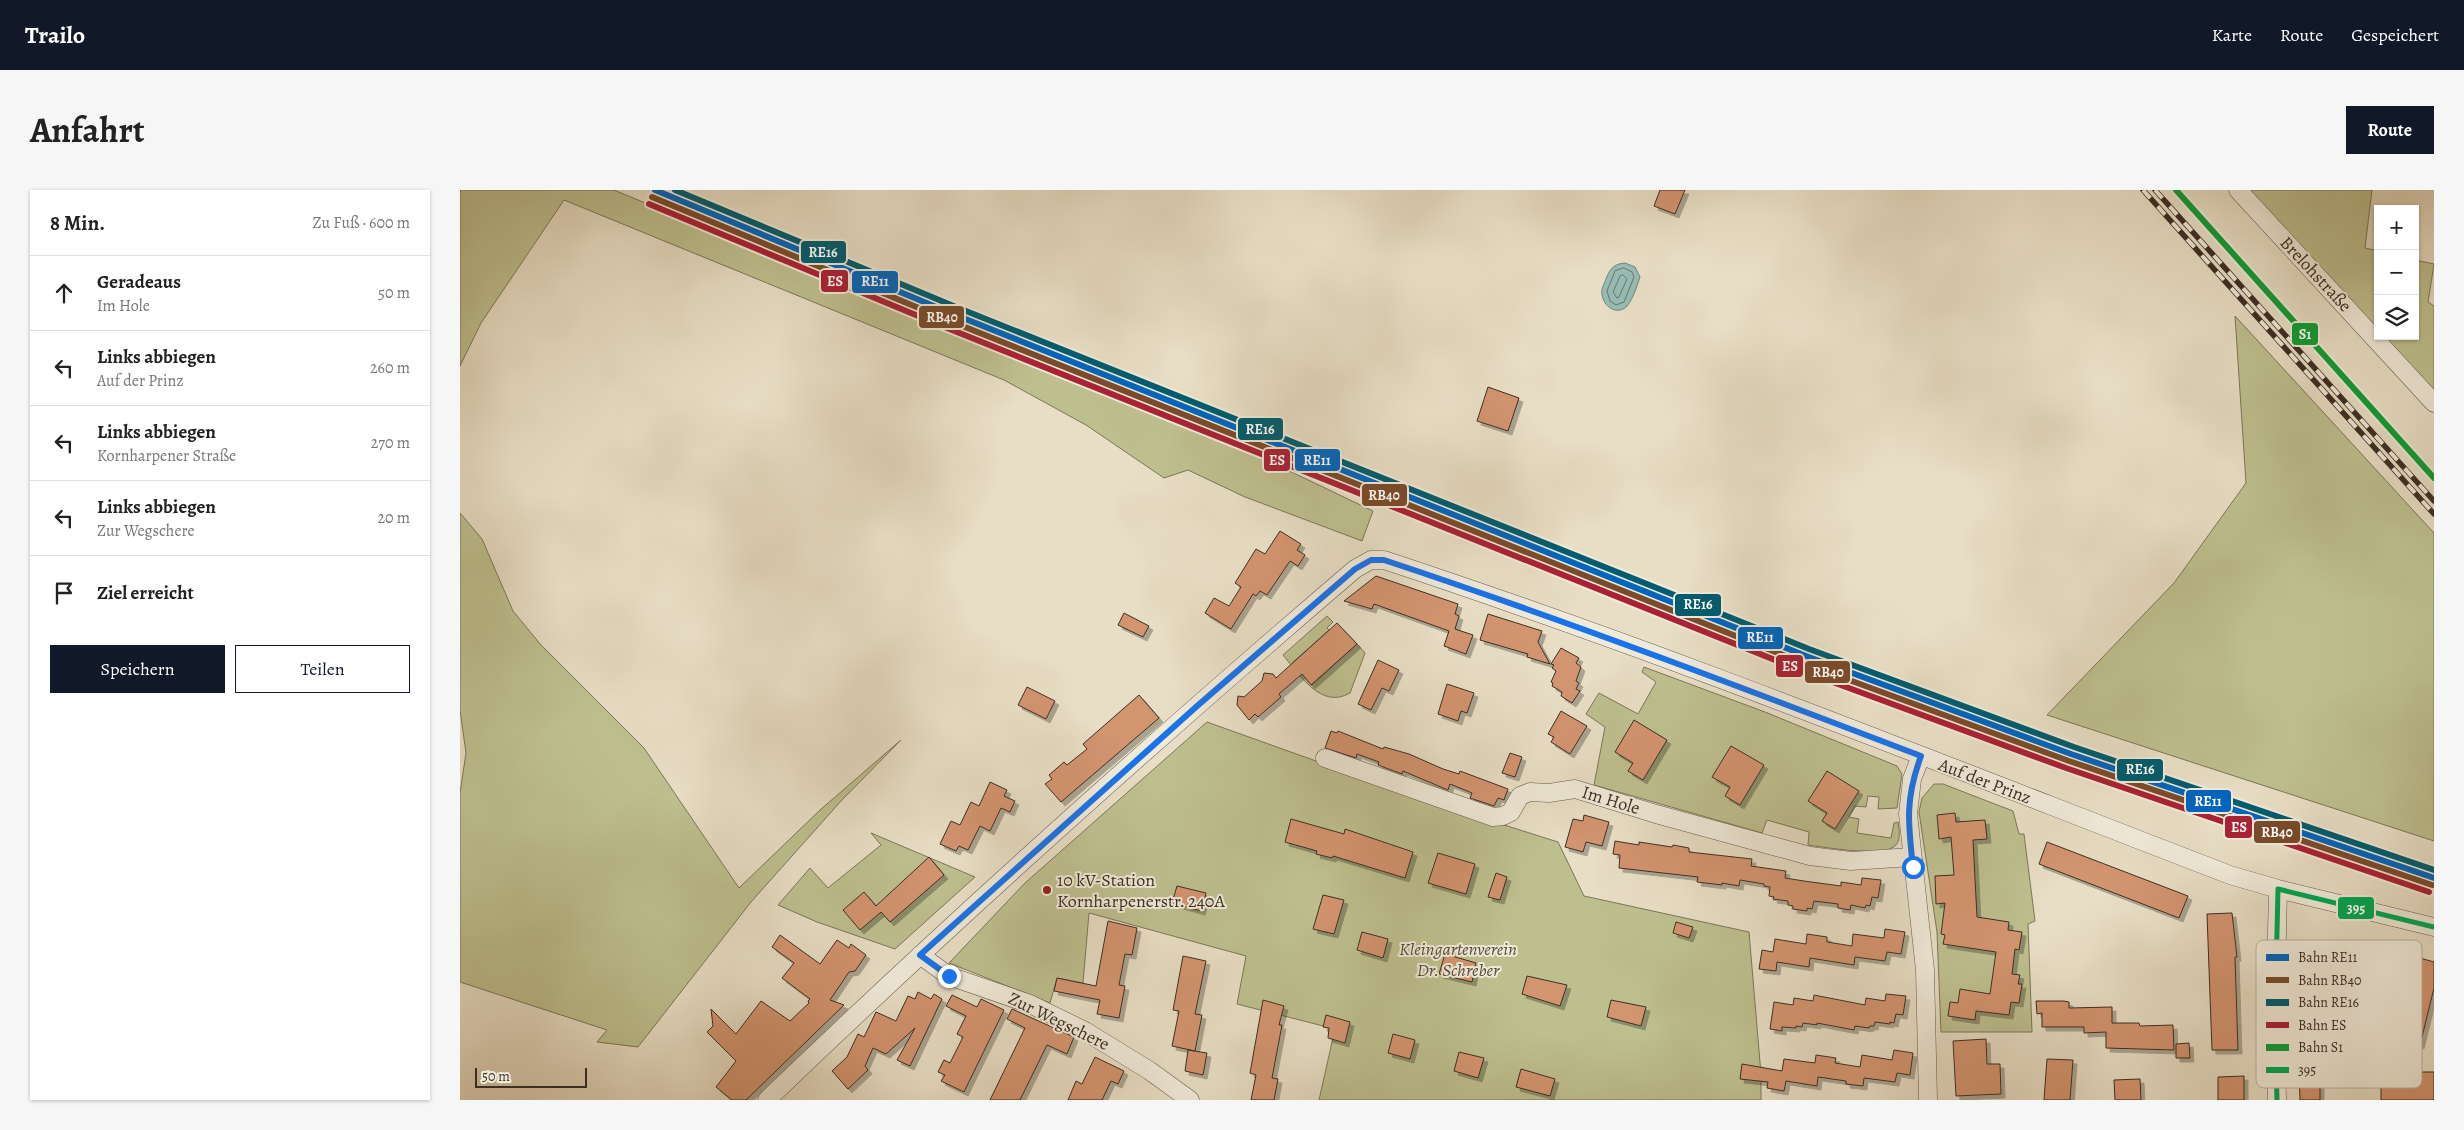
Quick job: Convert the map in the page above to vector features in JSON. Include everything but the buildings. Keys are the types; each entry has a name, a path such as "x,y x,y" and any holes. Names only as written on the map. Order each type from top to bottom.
{"street":[{"name":"Brelohstraße","path":"2238,190 2434,403"},
{"name":"Auf der Prinz","path":"920,955 1268,644 1355,569 1371,560 1393,563 1627,644 2230,875 2278,889 2434,927"},
{"path":"1921,756 1912,780 1908,814 1925,970 1928,1100"},
{"name":"Im Hole","path":"1325,758 1493,817 1503,816 1511,812 1520,796 1530,792 1549,793 1575,788 1656,814 1810,856 1852,861 1912,857"},
{"path":"2277,940 2278,889"},
{"path":"767,1100 920,955"},
{"name":"Zur Wegschere","path":"920,955 949,976 1030,1004 1084,1031 1150,1071 1190,1100"}],"green space":[{"path":"460,190 614,190 1279,466 1373,511 1362,541 1245,497 1188,470 1164,478 1086,425 1004,380 564,200 481,323 460,366"},
{"path":"2247,190 2372,190 2365,248 2374,250 2374,329"},
{"path":"2419,261 2434,264 2428,302 2434,306 2434,395 2384,340 2419,340"},
{"path":"2235,316 2434,533 2434,841 2047,715 2174,583 2246,483"},
{"path":"460,513 482,539 513,611 541,645 644,748 739,888 820,810 901,740 841,801 751,902 638,1047 597,1042 607,1030 460,982 460,793 466,753 460,710"},
{"path":"1327,616 1333,622 1327,628 1329,630 1292,663 1312,685 1357,644 1365,653 1350,693 1339,697 1330,697 1312,688 1283,655"},
{"path":"1644,667 1765,712 1897,766 1902,774 1897,808 1878,809 1879,797 1868,796 1866,807 1855,806 1849,817 1859,819 1857,833 1891,838 1894,823 1898,822 1898,843 1890,849 1880,851 1808,845 1809,832 1767,820 1762,833 1594,785 1605,727 1586,714 1599,693 1638,714 1656,682 1642,672"},
{"name":"Kleingartenverein Dr. Schreber","path":"1207,722 1425,800 1558,842 1584,896 1749,932 1761,1074 1761,1100 1319,1100 1335,1029 1237,1004 1246,956 1089,913 1083,983 1057,978 1050,1003 949,963 1025,883"},
{"path":"1934,784 1943,784 2013,811 2019,834 2024,834 2035,921 2028,924 2032,1032 1941,1032 1937,932 1919,812 1922,798"},
{"path":"871,833 975,877 895,949 817,922 778,905 810,868 828,888 881,845"}],"water":[{"path":"1625,263 1635,267 1640,277 1635,292 1627,306 1623,309 1615,310 1605,303 1602,288 1612,268"}],"railway":[{"path":"2143,190 2434,514"},
{"path":"2155,190 2434,501"}],"rail line":[{"name":"RE11","path":"655,190 953,314 1806,656 2071,754 2434,878"},
{"name":"RE16","path":"675,190 956,307 1809,649 2074,747 2434,870"},
{"name":"S1","path":"2176,190 2434,478"},
{"name":"RB40","path":"652,197 950,321 1803,663 2069,761 2432,885"},
{"name":"ES","path":"649,204 947,328 1800,670 2066,768 2429,892"}],"transit line":[{"name":"395","path":"2278,889 2434,927"},
{"name":"395","path":"2277,940 2278,889"},
{"name":"395","path":"2277,1088 2277,1100"}],"place":[{"name":"10 kV-Station Kornharpenerstr. 240A","path":"1047,890"}],"route":[{"path":"949,976 920,955 1196,707 1355,569 1371,560 1384,560 1645,650 1921,756 1912,780 1909,798 1908,814 1913,867"}]}
